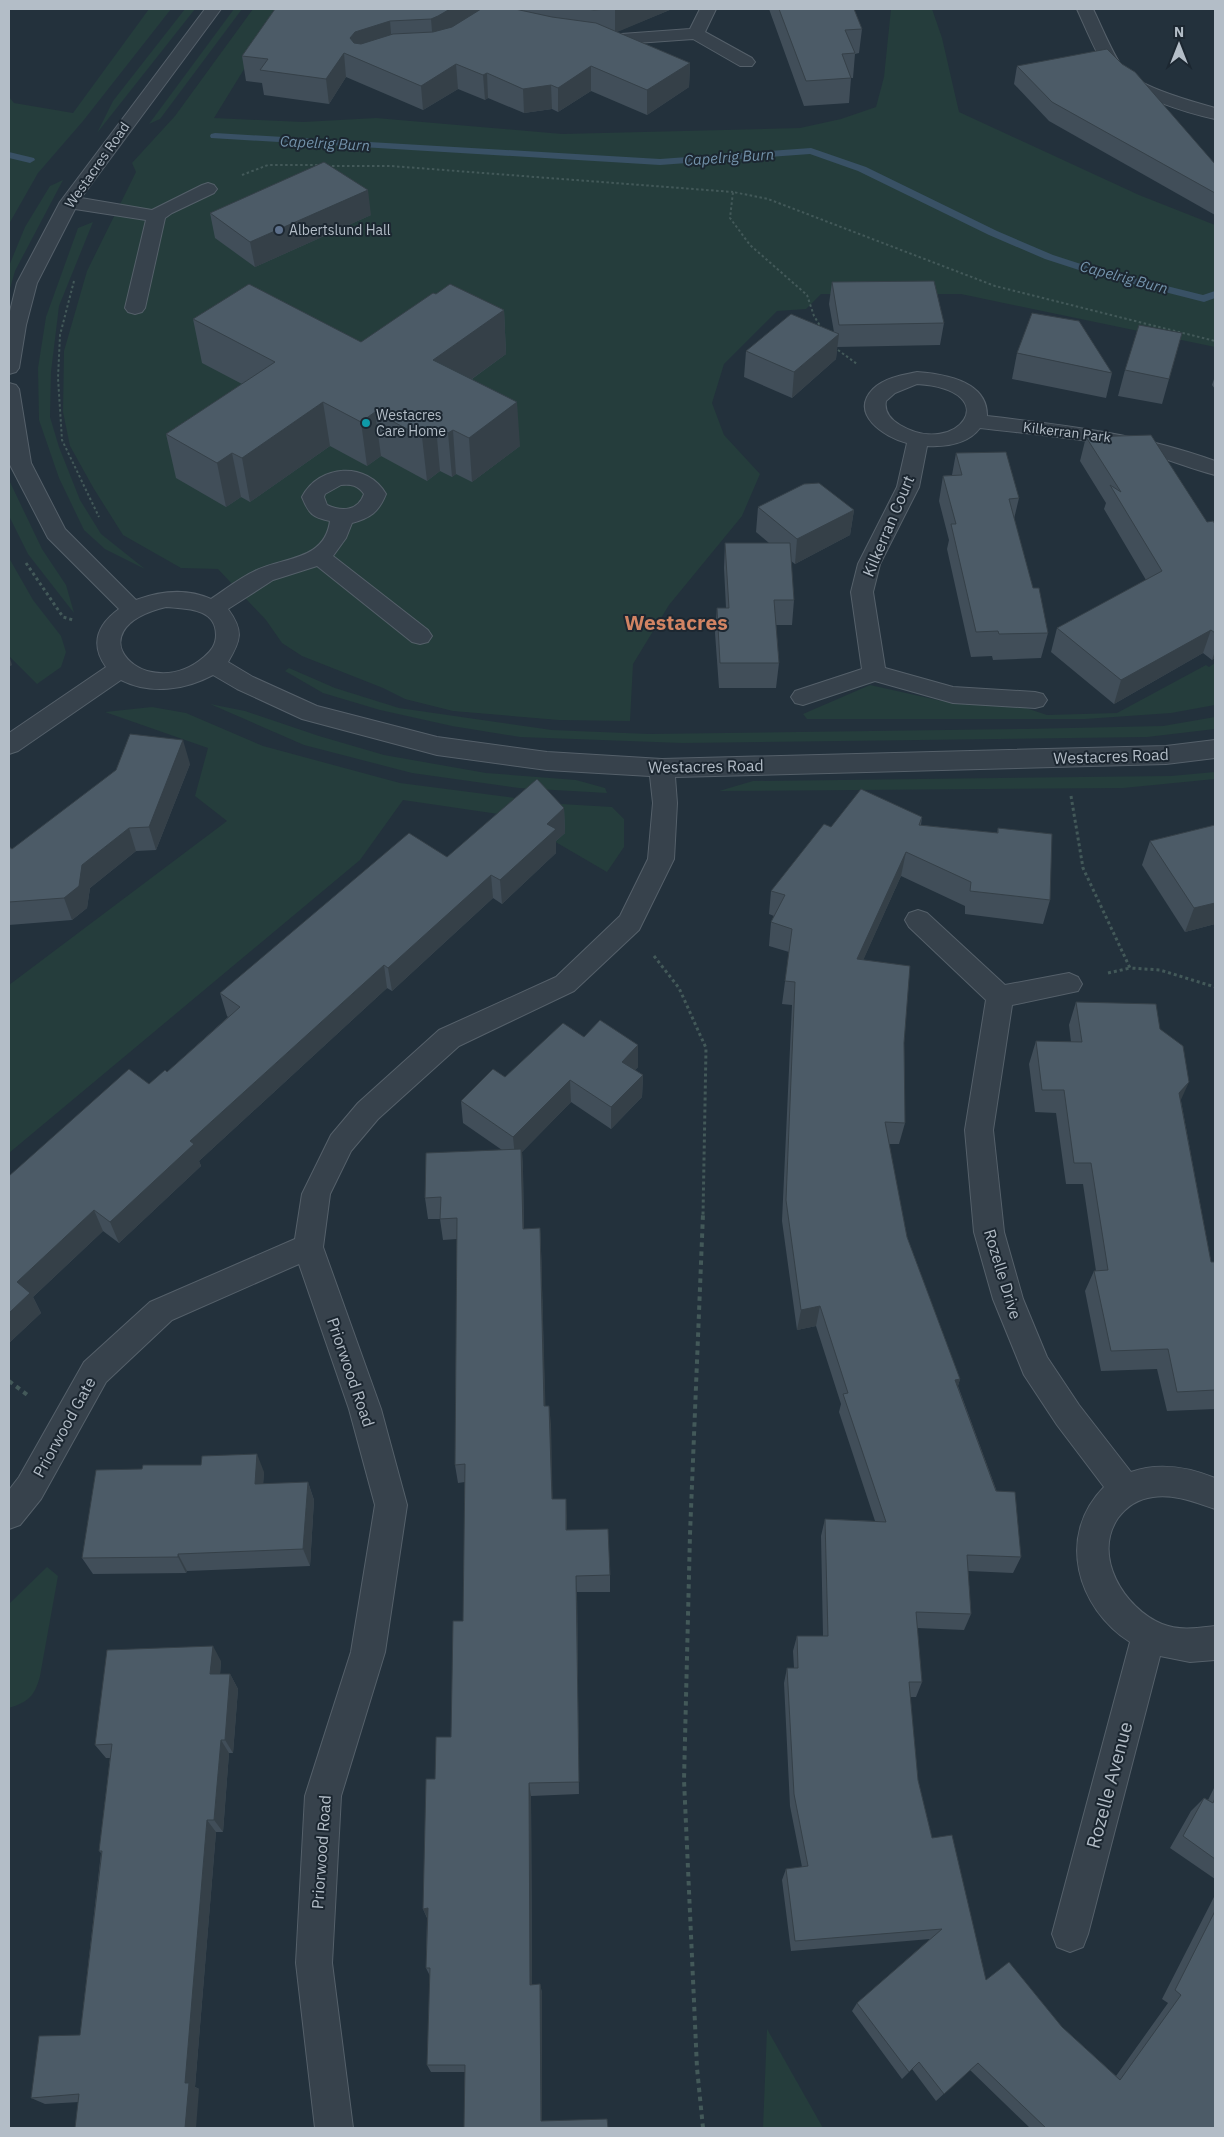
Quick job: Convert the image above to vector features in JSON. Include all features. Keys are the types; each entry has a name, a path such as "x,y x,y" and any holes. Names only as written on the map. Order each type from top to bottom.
{"street":[{"name":"Westacres Road","path":"9,368 16,325 27,283 69,202 213,9"},
{"path":"696,34 708,9"},
{"path":"1085,9 1116,72 1131,83 1166,99 1215,114"},
{"path":"578,39 594,41 696,34 746,62"},
{"path":"134,308 156,216 165,209 208,189"},
{"path":"69,202 156,216"},
{"path":"917,378 935,379 951,383 964,390 974,400 977,410 975,421 959,435 947,439 918,439 903,436 881,421 876,412 875,402 888,386 901,380 917,378"},
{"path":"9,389 20,463 56,533 133,610"},
{"name":"Kilkerran Park","path":"975,421 1116,438 1186,456 1215,468"},
{"name":"Kilkerran Court","path":"874,672 862,592 869,564 908,487 918,439"},
{"path":"213,608 265,575 320,557 335,540 342,527 341,517"},
{"path":"320,557 420,636"},
{"path":"183,599 200,602 213,608 224,617 229,628 229,641 224,653 213,664 196,674 176,680 154,681 135,678 120,669 111,658 108,646 111,632 120,620 133,610 158,601 183,599"},
{"name":"Westacres Road","path":"213,664 245,683 310,713 437,746 547,761 662,768 1166,755 1215,749"},
{"path":"9,745 120,669"},
{"path":"803,698 874,672 953,695 1034,700"},
{"name":"Priorwood Road","path":"334,2128 314,1963 323,1796 368,1652 391,1505 365,1409 308,1247 316,1194 341,1143 368,1111 449,1038 565,984 630,923 661,859 665,803 662,768"},
{"path":"918,920 1000,997 1069,984"},
{"name":"Rozelle Drive","path":"1000,997 979,1130 989,1232 1008,1299 1035,1365 1068,1415 1125,1490"},
{"name":"Priorwood Gate","path":"9,1514 30,1488 95,1372 155,1317 162,1311 308,1247"},
{"path":"1215,1494 1184,1482 1151,1481 1125,1490 1112,1499 1097,1520 1092,1548 1096,1576 1103,1590 1122,1617 1149,1636 1164,1641 1195,1647 1215,1643"},
{"name":"Rozelle Avenue","path":"1070,1934 1149,1636"}],"path":[{"path":"208,189 268,164 390,166 733,192 768,199 995,286 1215,341"},
{"path":"733,192 730,218 750,245 807,295 814,316 825,332"},
{"path":"830,340 835,349 888,386"},
{"path":"25,561 63,617 111,632"},
{"path":"1071,794 1083,868 1130,968 1160,970 1215,987"},
{"path":"630,923 678,988 706,1048 703,1232 690,1534 684,1780 697,2068 703,2128"}],"green space":[{"path":"149,9 171,9 83,121 38,173 9,224 9,97 14,103 73,113"},
{"path":"185,9 195,9 97,133 113,101"},
{"path":"234,9 242,9 160,119 149,124"},
{"path":"253,9 281,9 214,118 303,122 376,118 562,134 800,128 841,119 876,107 884,77 891,9 932,9 942,38 959,112 1139,195 1215,225 1215,347 961,294 821,294 806,309 777,311 724,364 712,403 724,435 760,474 742,516 669,605 633,664 630,721 559,720 453,711 405,699 383,688 302,656 282,643 266,620 218,569 181,568 123,535 70,446 63,412 64,351 87,271 136,172 132,163 175,116"},
{"path":"63,180 15,271 9,292 9,266 25,227 50,186"},
{"path":"93,222 59,306 51,372 50,417 59,447 80,500 101,534 145,569 105,549 84,530 59,478 39,420 38,368 46,317 78,228"},
{"path":"9,480 42,549 66,585 74,613 28,554 10,518"},
{"path":"9,558 33,600 61,636 66,652 61,667 37,684 9,656"},
{"path":"1215,663 1215,705 1171,713 1085,719 807,719 803,714 870,685 942,701 1014,704 1047,715 1117,713 1206,665 1209,667"},
{"path":"289,668 335,688 399,708 552,730 649,734 1024,729 1163,726 1215,717 1215,729 1147,737 682,743 520,737 452,726 380,710 323,693 285,671"},
{"path":"210,704 245,711 319,736 384,755 486,773 576,780 605,788 607,793 519,788 412,773 304,745"},
{"path":"152,707 186,713 263,746 400,783 561,804 612,807 624,819 624,847 607,872 511,816 403,800 360,860 9,1153 9,985 227,821 195,796 208,748 105,712"},
{"path":"1215,772 1215,779 1123,788 719,791 753,781 1171,776"},
{"path":"47,1567 58,1576 40,1676 36,1689 30,1697 26,1701 9,1708 9,1604"},
{"path":"767,2029 823,2128 763,2128"}],"building":[{"path":"275,9 450,9 431,19 390,21 355,32 350,38 354,43 361,44 393,34 433,32 452,27 481,9 515,9 552,17 596,23 690,63 647,90 591,66 558,88 551,85 523,89 487,73 483,75 456,64 421,86 344,53 326,79 260,70 268,59 242,56"},
{"path":"779,9 854,9 862,29 845,30 855,53 842,54 851,78 806,81"},
{"path":"1107,49 1122,64 1135,72 1215,164 1215,193 1052,102 1017,66"},
{"path":"324,162 368,190 250,242 210,213"},
{"path":"934,281 944,323 839,325 832,282"},
{"path":"249,284 361,342 433,293 436,294 450,284 504,310 433,360 517,402 469,438 453,430 448,433 436,427 422,437 375,412 361,422 323,402 242,458 232,453 217,463 166,434 275,362 193,319"},
{"path":"1032,313 1079,321 1112,373 1017,353"},
{"path":"791,314 839,334 794,372 746,351"},
{"path":"1139,325 1182,333 1169,379 1125,370"},
{"path":"1151,435 1207,522 1213,521 1215,524 1215,633 1211,630 1121,680 1057,628 1162,571 1110,485 1121,492 1086,437"},
{"path":"1006,452 1019,498 1009,499 1033,588 1039,588 1048,633 999,634 998,631 976,632 951,524 956,524 943,476 962,475 956,453"},
{"path":"819,483 854,510 797,539 758,507 804,484"},
{"path":"725,543 790,543 794,600 774,600 779,663 720,663 717,608 729,608"},
{"path":"130,734 183,740 149,827 129,828 82,865 79,886 64,898 9,902 9,847 12,849 116,770"},
{"path":"537,779 564,808 547,824 556,829 500,880 491,875 388,968 384,965 190,1141 194,1144 110,1222 94,1210 17,1282 30,1293 9,1313 9,1176 129,1069 149,1084 165,1070 167,1072 240,1007 220,993 409,833 447,857"},
{"path":"861,789 922,817 919,825 998,833 998,828 1052,834 1050,900 970,891 971,882 906,852 857,959 910,966 904,1043 905,1123 885,1122 907,1237 960,1379 955,1380 996,1491 1015,1492 1021,1557 967,1555 971,1614 916,1612 922,1682 909,1682 918,1780 932,1838 952,1835 986,1980 1009,1962 1062,2027 1120,2080 1181,1995 1175,1990 1215,1911 1215,2128 1046,2128 978,2063 944,2094 919,2062 909,2072 857,2003 942,1929 795,1941 786,1869 808,1866 794,1794 787,1668 798,1668 797,1636 828,1636 825,1519 886,1522 843,1394 848,1393 820,1306 801,1310 786,1200 795,982 785,981 792,929 771,922 785,895 771,891 824,824 831,827"},
{"path":"1215,825 1215,903 1194,908 1150,841"},
{"path":"1076,1002 1156,1004 1160,1029 1183,1046 1189,1082 1179,1093 1211,1262 1215,1262 1215,1390 1177,1392 1168,1349 1111,1351 1094,1271 1108,1270 1091,1163 1074,1163 1064,1090 1042,1090 1036,1041 1082,1042"},
{"path":"600,1020 638,1045 622,1062 643,1075 611,1107 570,1080 513,1137 461,1101 493,1069 505,1077 563,1023 584,1037"},
{"path":"521,1149 523,1229 540,1228 544,1406 549,1406 552,1499 566,1499 566,1530 608,1529 610,1575 576,1576 579,1782 529,1783 530,1985 540,1984 541,2121 607,2119 608,2128 464,2128 465,2065 427,2065 430,1968 426,1968 428,1908 423,1909 426,1779 435,1779 436,1737 451,1737 453,1621 463,1621 465,1464 455,1465 457,1218 440,1219 441,1197 425,1198 426,1153"},
{"path":"257,1454 255,1484 308,1482 303,1549 178,1554 178,1557 82,1558 96,1470 142,1469 143,1465 201,1465 202,1456"},
{"path":"213,1646 210,1674 230,1674 225,1740 221,1740 214,1820 207,1820 185,2083 189,2083 185,2128 75,2128 79,2094 31,2098 39,2036 80,2035 102,1851 99,1851 112,1744 95,1745 107,1650"},
{"path":"1204,1798 1213,1803 1215,1798 1215,1859 1183,1836"}],"waterway":[{"name":"Capelrig Burn","path":"215,136 660,162 811,151 862,169 993,233 1049,257 1086,269 1204,299 1215,294"},
{"name":"Capelrig Burn","path":"9,155 30,160"}],"place":[{"name":"Albertslund Hall","path":"279,230"},
{"name":"Westacres Care Home","path":"366,423"}],"district":[{"name":"Westacres","path":"676,622"}]}
